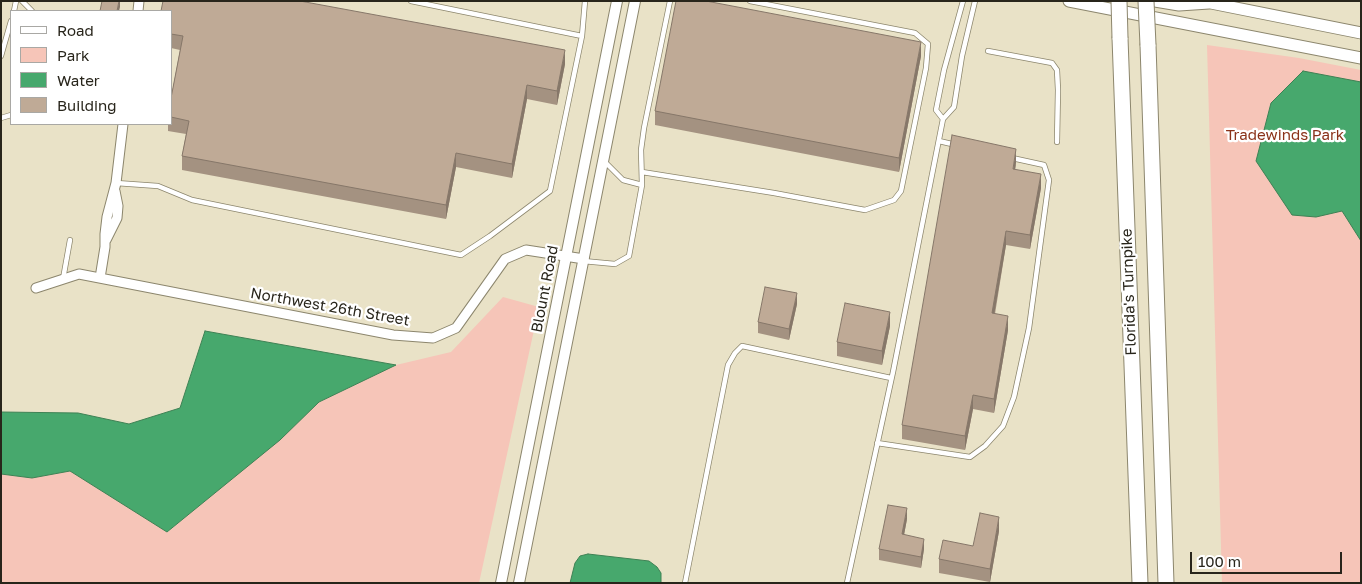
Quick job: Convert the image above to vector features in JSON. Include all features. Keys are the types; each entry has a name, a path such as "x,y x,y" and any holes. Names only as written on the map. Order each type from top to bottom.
{"highway":[{"name":"Florida's Turnpike","path":"1119,1 1140,583"},
{"name":"Florida's Turnpike","path":"1146,1 1166,583"}],"main road":[{"path":"1069,1 1361,58"},
{"path":"1155,1 1179,6 1208,2 1361,33"}],"street":[{"name":"Blount Road","path":"501,583 617,1"},
{"path":"519,583 635,1"},
{"path":"100,278 105,243 117,218 118,206 115,185 123,125"},
{"name":"Northwest 26th Street","path":"36,288 79,274 393,335 434,338 456,328 505,259 526,250 584,260"}],"lane":[{"path":"22,1 31,10"},
{"path":"411,1 582,36"},
{"path":"115,185 158,186 192,200 461,255 490,236 550,191 582,36 586,1"},
{"path":"584,260 615,264 629,256 642,186 641,150 644,128 670,1"},
{"path":"642,172 865,210 894,200 901,191 926,68 928,44 915,33 779,4 750,1"},
{"path":"943,119 936,110 944,70 963,1"},
{"path":"847,583 891,378 943,119 954,107 962,56 975,1"},
{"path":"1,56 10,24"},
{"path":"988,51 1052,63 1056,70 1058,90 1057,142"},
{"path":"939,140 958,145"},
{"path":"877,443 970,457 985,446 1003,426 1014,398 1029,328 1049,180 1044,165 1005,156"},
{"path":"604,160 622,180 642,186"},
{"path":"63,279 70,240"},
{"path":"685,583 728,365 742,346 891,378"}],"green space":[{"name":"Tradewinds Park","path":"1207,45 1299,58 1361,70 1361,583 1222,583"},
{"path":"503,297 539,307 479,583 1,583 1,474 32,478 70,471 168,532 319,402 396,365 451,352"}],"water":[{"path":"1303,71 1361,82 1361,241 1342,211 1316,217 1292,215 1256,161 1271,103"},
{"path":"205,331 396,365 319,402 280,440 167,532 70,471 32,478 1,474 1,412 78,413 129,424 180,408"},
{"path":"588,554 649,561 661,573 661,583 570,583 575,563 580,556"}],"building":[{"path":"102,1 119,1 117,10 100,10"},
{"path":"163,1 300,1 565,50 557,91 527,85 512,164 456,153 446,205 182,156 189,121 172,117 172,93 183,36 172,34 172,10 161,10"},
{"path":"676,1 706,1 921,42 899,158 655,111"},
{"path":"952,135 1016,149 1013,169 1041,174 1030,235 1006,231 992,313 1008,316 994,399 973,395 965,436 902,425"},
{"path":"765,287 797,293 789,329 758,322"},
{"path":"845,303 890,312 882,351 837,342"},
{"path":"888,505 907,508 902,534 924,539 921,557 879,549"},
{"path":"980,513 999,517 990,569 939,559 943,540 973,546"}]}
